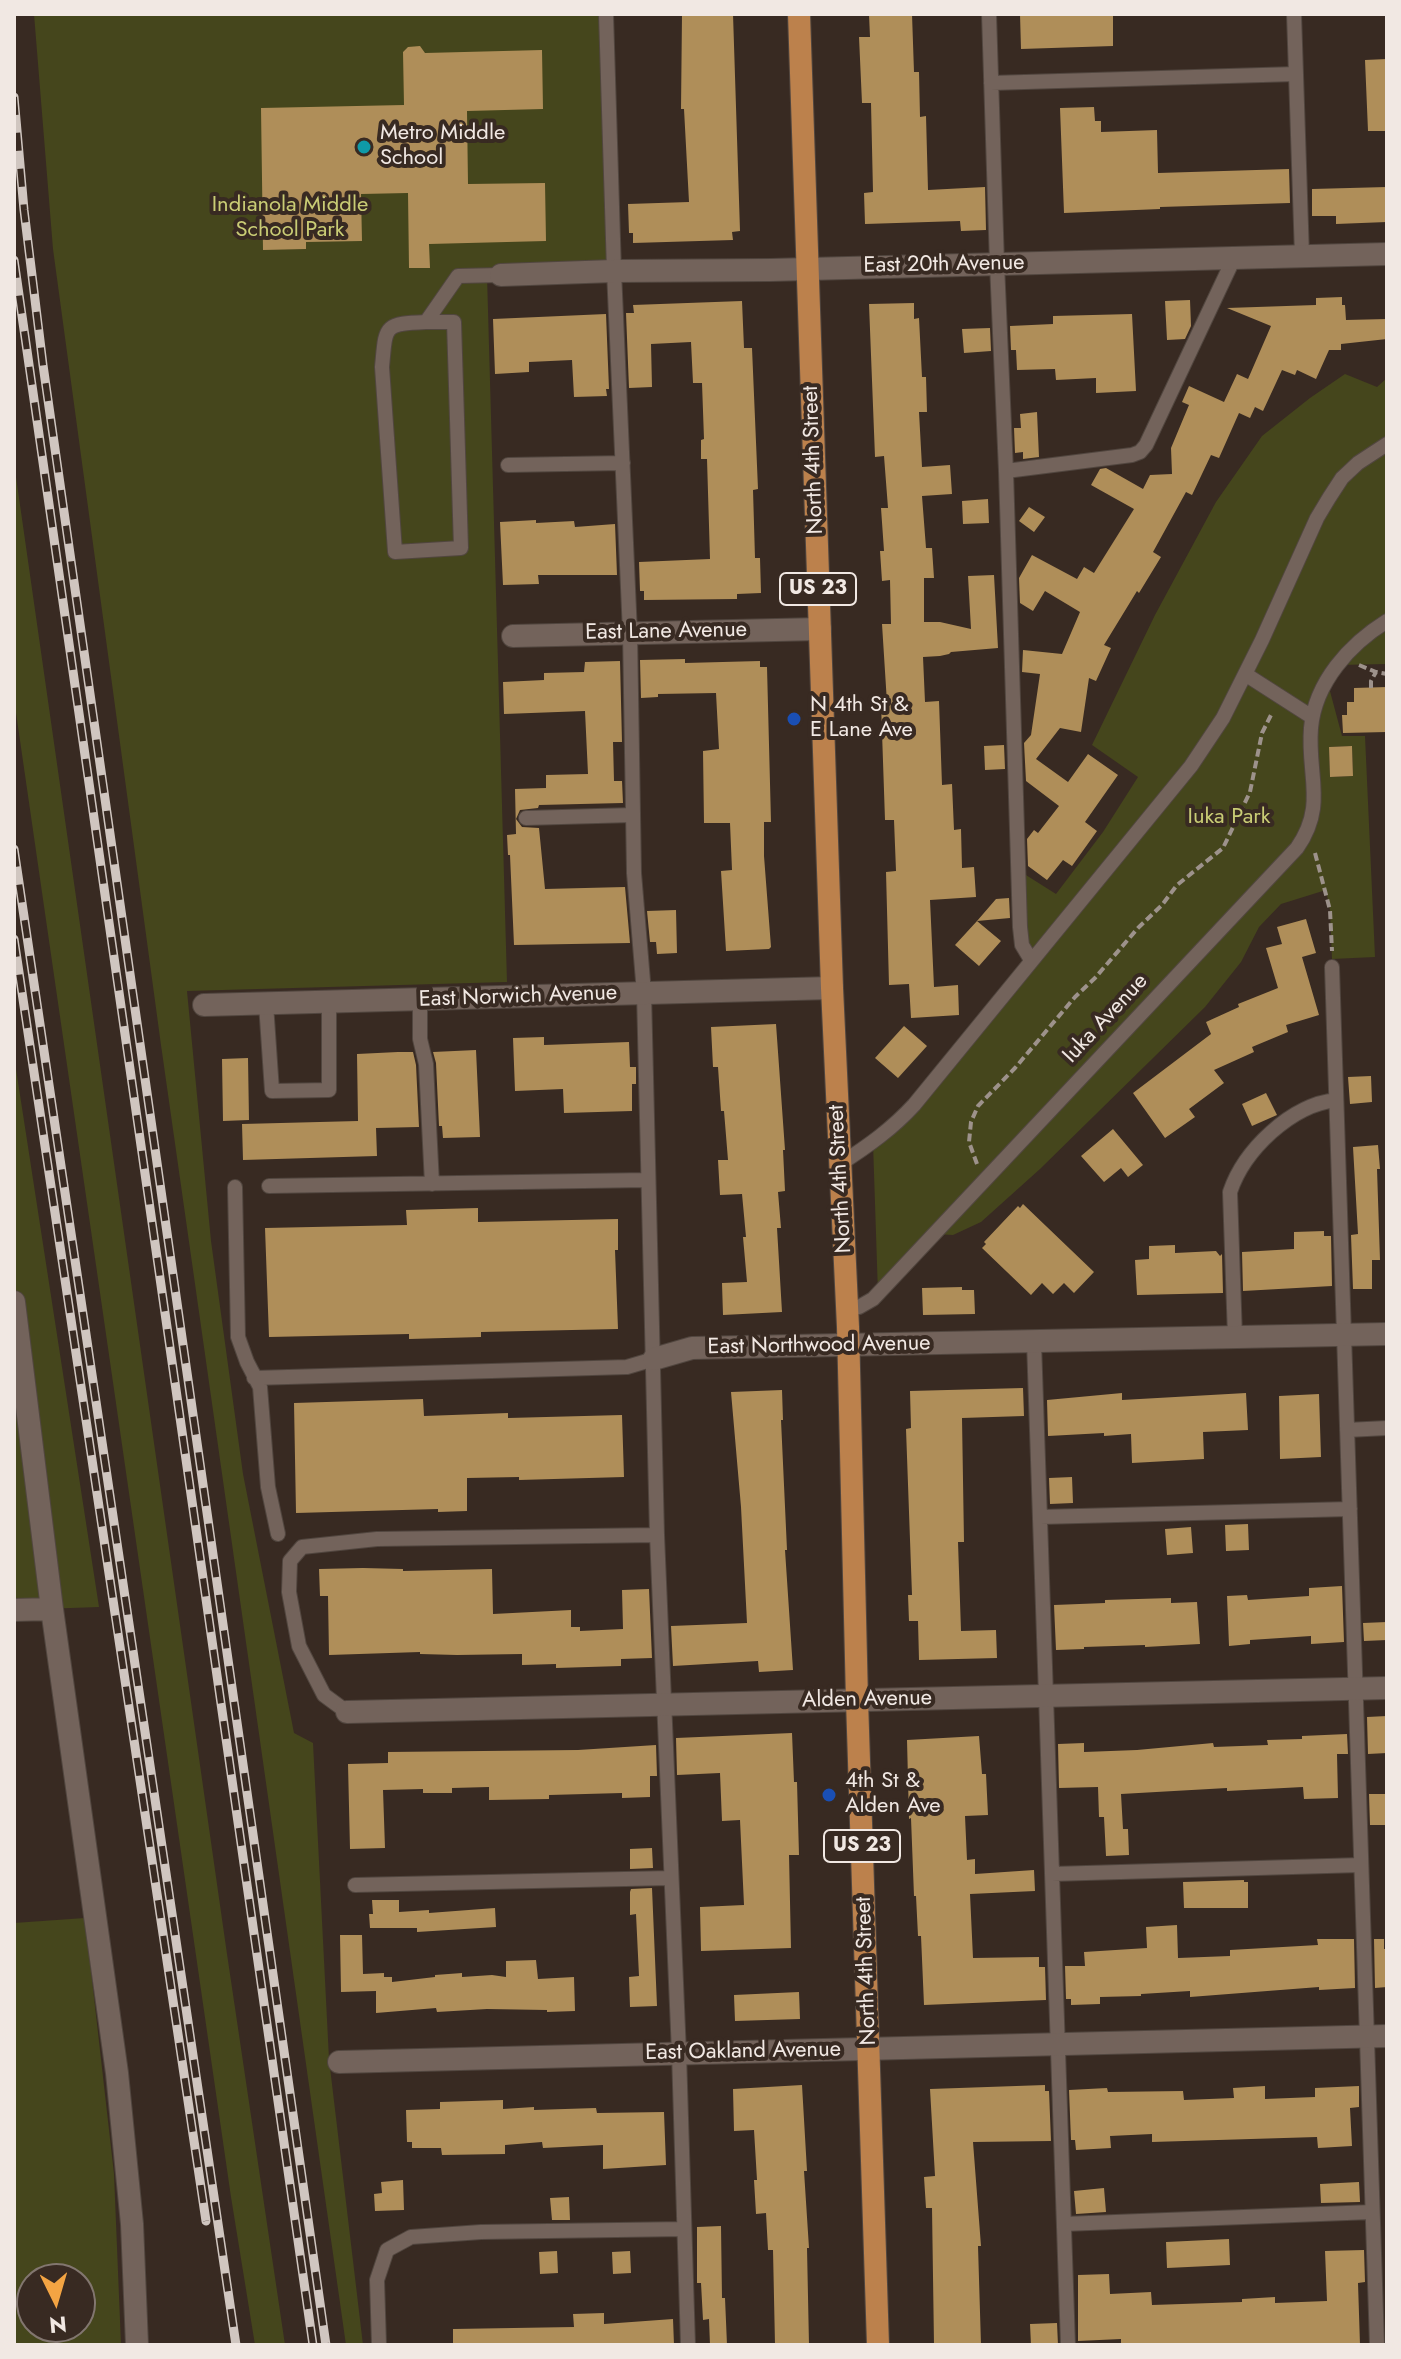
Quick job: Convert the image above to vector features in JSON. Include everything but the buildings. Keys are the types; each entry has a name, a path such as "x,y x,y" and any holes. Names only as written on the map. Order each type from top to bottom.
{"main road":[{"name":"North 4th Street","path":"799,14 832,988 848,1308 878,2345"}],"street":[{"name":"East 20th Avenue","path":"501,275 1387,254"},
{"name":"East Lane Avenue","path":"513,636 820,629"},
{"name":"East Norwich Avenue","path":"204,1005 832,988"},
{"path":"14,1302 52,1609 117,2073 132,2224 137,2345"},
{"name":"East Northwood Avenue","path":"654,1359 692,1348 1387,1334"},
{"path":"14,1610 52,1609"},
{"name":"Alden Avenue","path":"347,1712 1387,1688"},
{"name":"East Oakland Avenue","path":"339,2062 1377,2036"}],"lane":[{"path":"606,14 630,633 634,873 644,993 657,1535 688,2345"},
{"path":"989,14 1020,927 1022,945 1031,960"},
{"path":"1294,14 1302,256"},
{"path":"991,83 1296,74"},
{"path":"1006,471 1140,452 1151,435 1234,258"},
{"path":"426,322 458,276 501,275"},
{"path":"426,322 454,322 461,548 395,552 382,367 385,338 395,324 426,322"},
{"path":"840,1164 896,1124 1209,742 1329,498 1342,478 1358,463 1387,444"},
{"path":"508,465 623,463"},
{"path":"1308,832 1313,816 1312,717 1327,680 1345,656 1359,641 1387,621"},
{"path":"1245,674 1312,717"},
{"path":"526,818 633,815"},
{"name":"Iuka Avenue","path":"848,1308 859,1307 873,1299 1297,848 1308,832"},
{"path":"1332,967 1361,1865 1377,2036 1372,2212 1377,2345"},
{"path":"420,999 420,1039 426,1064 432,1184"},
{"path":"266,1004 272,1091 329,1090 329,1002"},
{"path":"1235,1337 1230,1192 1236,1174 1281,1124 1312,1105 1336,1100"},
{"path":"269,1186 647,1180"},
{"path":"235,1187 238,1337 260,1387 268,1487 278,1534"},
{"path":"1034,1342 1068,2345"},
{"name":"East Northwood Avenue","path":"254,1378 627,1367 654,1359"},
{"path":"1347,1430 1387,1428"},
{"path":"1040,1517 1350,1509"},
{"path":"347,1712 324,1695 299,1646 289,1592 290,1561 302,1547 377,1539 657,1535"},
{"path":"1052,1874 1361,1865"},
{"path":"355,1885 670,1878"},
{"path":"1064,2224 1372,2212"},
{"path":"379,2345 377,2280 387,2250 411,2237 481,2232 684,2229"}],"path":[{"path":"1345,656 1376,672 1387,674"},
{"path":"1371,688 1376,672"},
{"path":"986,1180 969,1142 971,1122 978,1106 1177,885 1223,848 1250,792 1262,733 1280,697"},
{"path":"1308,832 1330,910 1332,967"}],"green space":[{"name":"Indianola Middle School Park","path":"34,14 604,14 613,270 487,275 507,982 187,991 211,1241 243,1474 294,1733 313,1743 329,2059 363,2345 346,2345 161,1045 53,249"},
{"name":"Iuka Park","path":"1345,374 1377,387 1387,378 1387,664 1337,665 1327,680 1342,736 1365,736 1375,957 1332,959 1326,890 1281,904 1259,927 1241,962 1205,1007 1040,1169 981,1222 953,1235 935,1234 878,1294 873,1143 1031,960 1018,870 1056,894 1103,832 1138,777 1092,745 1155,615 1216,502 1262,436","holes":["1352,746 1353,776 1330,777 1329,747"]},
{"path":"14,463 285,2345 255,2345 14,699"},
{"path":"14,1056 99,1607 14,1610"},
{"path":"85,1918 114,2174 121,2345 14,2345 14,1923"}],"railway":[{"path":"14,97 43,365 326,2345"},
{"path":"14,260 313,2345"},
{"path":"14,849 236,2345"},
{"path":"14,939 206,2221"}],"place":[{"name":"Metro Middle School","path":"364,147"},
{"name":"N 4th St & E Lane Ave","path":"794,719"},
{"name":"4th St & Alden Ave","path":"829,1795"}]}
